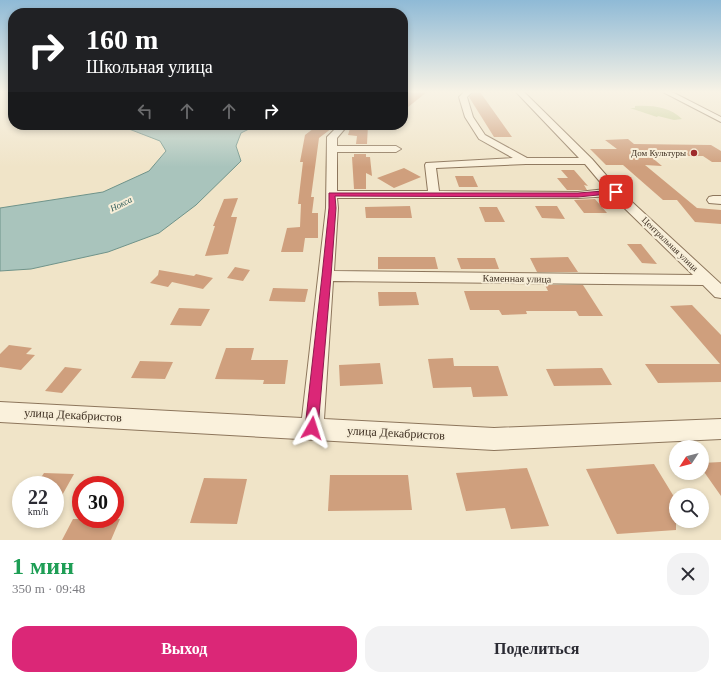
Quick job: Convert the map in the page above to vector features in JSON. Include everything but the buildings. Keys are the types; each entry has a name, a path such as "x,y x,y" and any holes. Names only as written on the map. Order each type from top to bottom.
{"street":[{"path":"470,117 482,137 526,161"},
{"name":"Центральная улица","path":"545,117 616,192 721,293"},
{"path":"312,428 332,208 332,137 339,130"},
{"path":"331,149 396,149"},
{"path":"434,194 430,165 526,161 588,161"},
{"path":"331,194 578,195 616,192"},
{"name":"Каменная улица","path":"327,276 708,280"},
{"name":"улица Декабристов","path":"0,412 494,439 721,429"}],"green space":[{"path":"663,117 680,117 682,119 674,120"}],"water":[{"name":"Нокса","path":"132,130 247,130 241,133 236,146 241,161 196,205 159,233 108,252 31,269 0,271 0,208 103,192 149,171 166,151 160,141"}],"place":[{"name":"Дом Культуры","path":"694,153"}],"route":[{"path":"312,428 327,276 332,208 331,194 578,195 616,192"}]}
